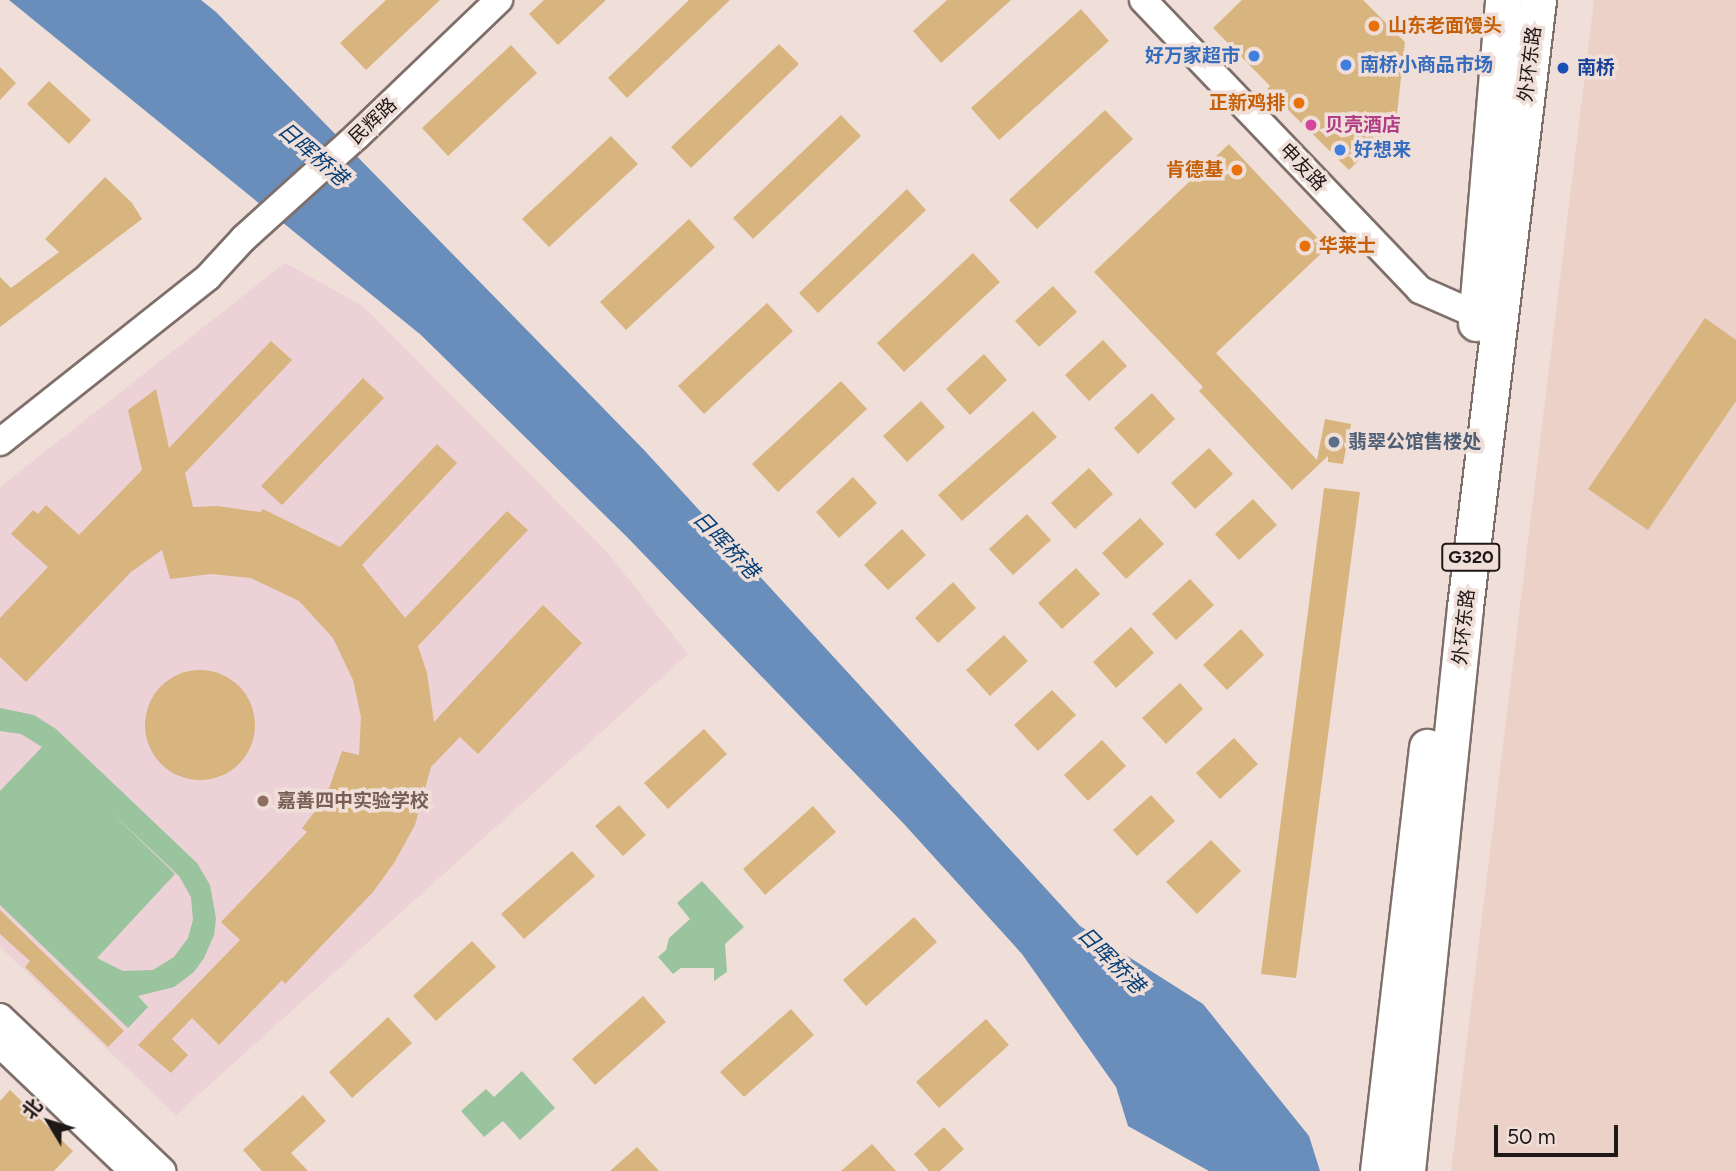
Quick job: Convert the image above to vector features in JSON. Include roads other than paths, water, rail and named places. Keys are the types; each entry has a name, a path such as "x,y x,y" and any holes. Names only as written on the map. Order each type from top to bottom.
{"highway":[{"name":"外环东路","path":"1407,1171 1399,1110 1477,314 1503,0"},
{"name":"外环东路","path":"1378,1171 1399,1110 1465,607 1538,0"}],"street":[{"name":"民辉路","path":"0,442 208,277 244,238 357,136 499,0"},
{"name":"申友路","path":"1143,0 1420,290 1477,314"},
{"name":"民辉路","path":"0,422 196,265 244,238"},
{"path":"0,1017 162,1171"},
{"path":"0,1044 133,1171"}],"water":[{"name":"日晖桥港","path":"9,0 201,0 216,12 645,451 1080,926 1203,1004 1309,1136 1320,1171 1209,1171 1128,1126 1116,1087 1022,954 904,824 627,537 421,335"}],"place":[{"name":"山东老面馒头","path":"1374,26"},
{"name":"好万家超市","path":"1254,56"},
{"name":"南桥小商品市场","path":"1346,65"},
{"name":"南桥","path":"1563,68"},
{"name":"正新鸡排","path":"1299,103"},
{"name":"贝壳酒店","path":"1311,125"},
{"name":"好想来","path":"1340,150"},
{"name":"肯德基","path":"1237,170"},
{"name":"华莱士","path":"1305,246"},
{"name":"翡翠公馆售楼处","path":"1334,442"},
{"name":"嘉善四中实验学校","path":"263,801"}]}
